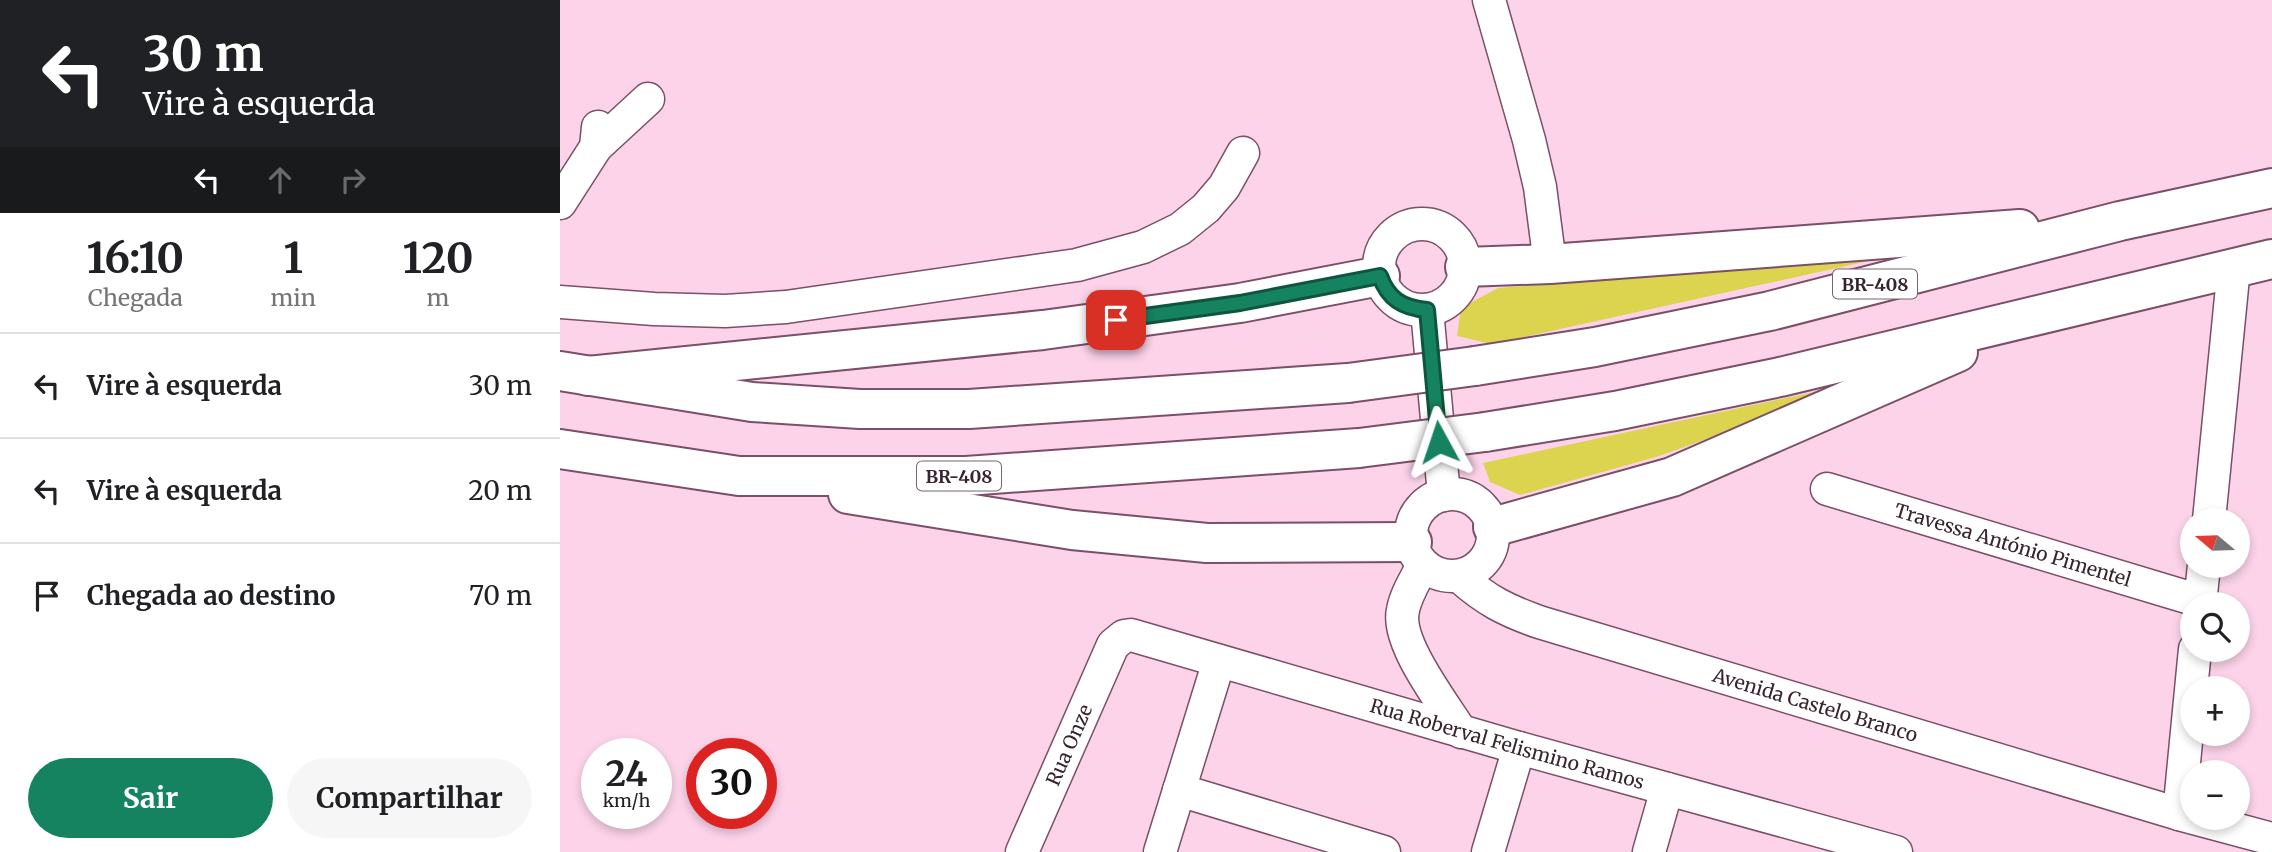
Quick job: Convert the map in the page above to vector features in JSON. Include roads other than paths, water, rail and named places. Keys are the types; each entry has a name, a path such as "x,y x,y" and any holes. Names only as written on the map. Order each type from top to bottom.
{"highway":[{"name":"BR-408","path":"574,373 752,402 860,409 969,409 1348,383 1595,347 1770,311 2120,221 2272,188"},
{"path":"1465,267 1550,264 2120,221"},
{"name":"BR-408","path":"560,449 739,476 966,476 1359,448 1485,432 1615,411 1780,377 2272,259"},
{"path":"574,373 1043,330 1240,303 1380,276"},
{"path":"1493,527 1672,477 2052,310"},
{"path":"739,476 1072,530 1207,543 1417,554"}],"street":[{"path":"1489,0 1540,187 1550,264"},
{"path":"560,203 597,137 648,99"},
{"path":"560,302 725,311 786,307 1077,265 1143,247 1180,229 1206,208 1224,187 1243,153"},
{"path":"1418,224 1446,230 1463,252 1465,267 1464,279 1450,300 1427,310 1402,305 1392,298 1380,276 1380,261 1384,248 1393,236 1404,228 1418,224"},
{"path":"2209,508 2234,267"},
{"path":"1427,310 1444,495"},
{"name":"Travessa António Pimentel","path":"1827,489 2180,596"},
{"path":"1417,554 1434,573 1446,577 1472,572 1490,554 1494,540 1489,515 1481,505 1458,494 1444,495 1433,499 1415,517 1411,529 1417,554 1402,612 1401,628 1415,658 1461,732"},
{"name":"Avenida Castelo Branco","path":"1460,576 1481,596 1504,610 1539,622 2179,814 2272,839"},
{"name":"Rua Roberval Felismino Ramos","path":"1119,639 1131,635 1461,732 1667,789 1815,841 1896,852"},
{"name":"Rua Onze","path":"1022,852 1113,645 1119,639"},
{"path":"1160,852 1219,661"},
{"path":"2179,814 2194,662"},
{"path":"1488,852 1519,748"},
{"path":"1179,789 1384,852"},
{"path":"1649,852 1667,789"}]}
